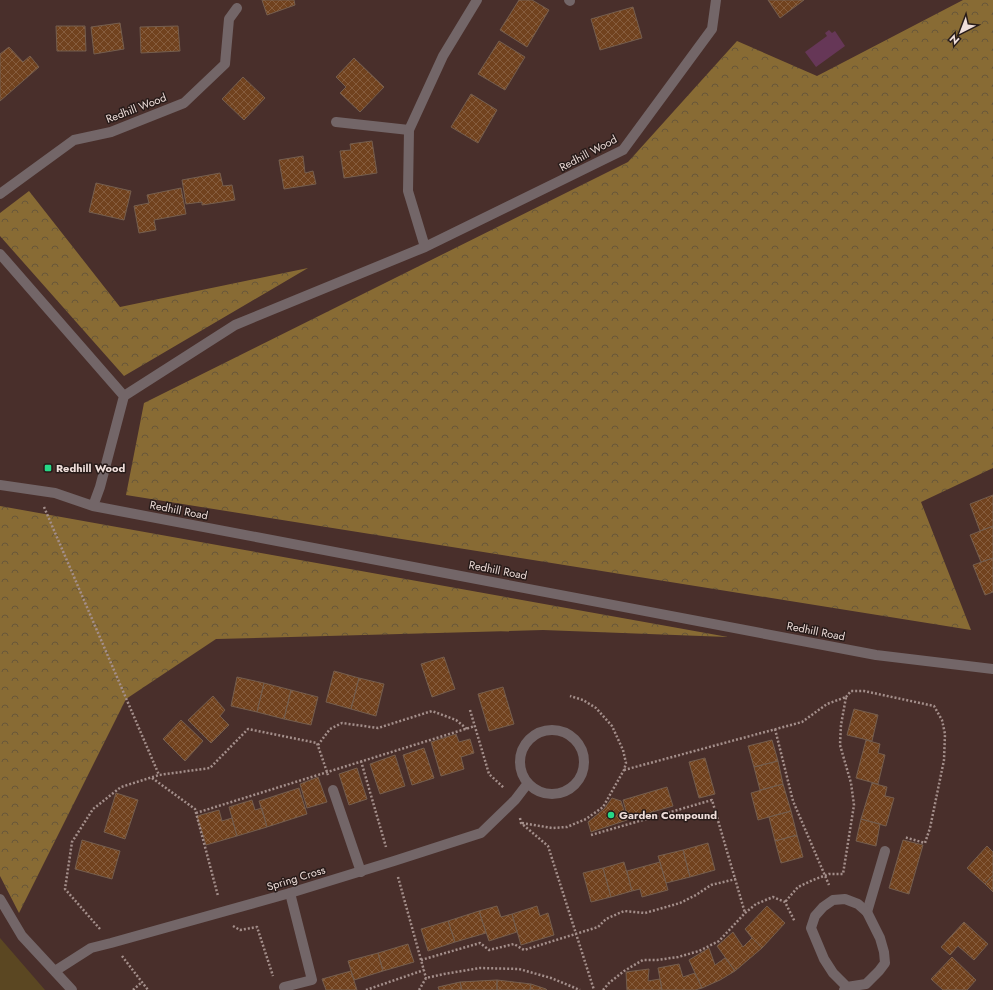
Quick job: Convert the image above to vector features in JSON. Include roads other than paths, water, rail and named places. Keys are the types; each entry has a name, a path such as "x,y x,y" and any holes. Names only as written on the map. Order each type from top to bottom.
{"street":[{"path":"425,247 408,191 409,130 443,56 477,0"},
{"name":"Redhill Wood","path":"124,396 235,325 425,247 623,150 712,29 716,0"},
{"name":"Redhill Wood","path":"0,194 74,140 111,132 184,102 225,64 229,19 237,8"},
{"path":"336,122 409,130"},
{"path":"0,254 124,396 100,487 93,506"},
{"name":"Redhill Road","path":"0,485 54,493 93,506 876,655 993,669"},
{"path":"551,730 562,731 574,738 580,746 584,757 581,775 575,784 569,789 559,793 548,794 537,790 528,783 522,773 520,762 525,745 532,737 540,732 551,730"},
{"name":"Spring Cross","path":"55,971 91,948 290,893 361,872 481,833 515,800 528,783"},
{"path":"333,790 361,872"},
{"path":"867,912 885,852"},
{"path":"279,985 312,980 290,893"},
{"path":"0,899 22,936 72,990"},
{"path":"845,899 858,904 867,912 880,938 885,963 866,984 846,988 833,973 824,959 811,928 815,916 823,907 833,900 845,899"}],"place":[{"name":"Redhill Wood","path":"48,468"},
{"name":"Garden Compound","path":"611,815"}]}
